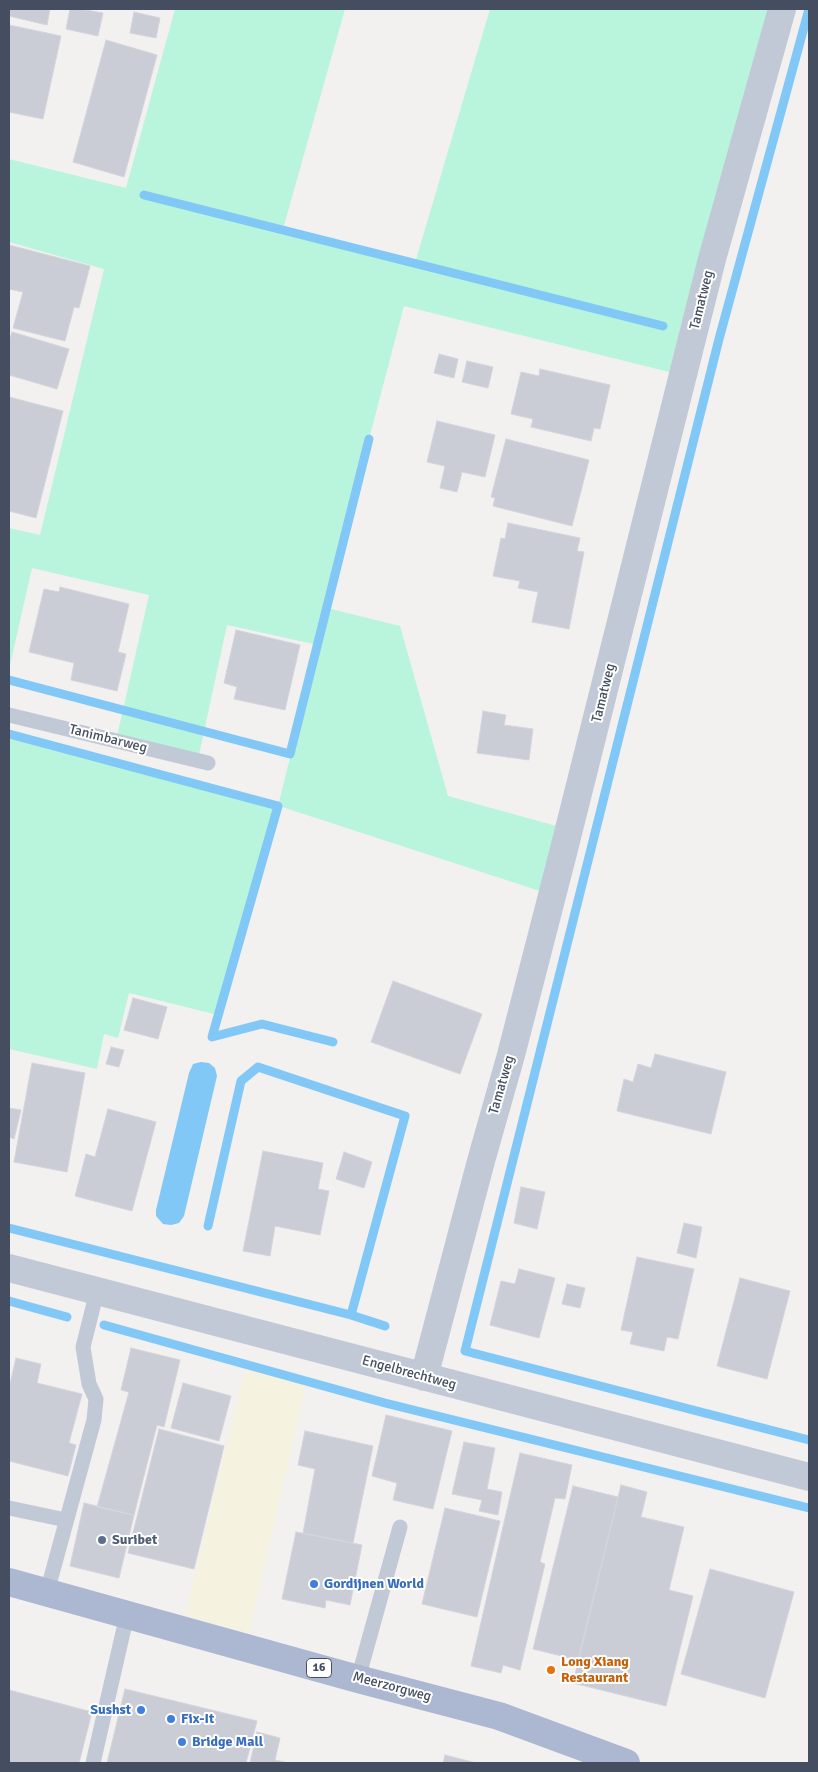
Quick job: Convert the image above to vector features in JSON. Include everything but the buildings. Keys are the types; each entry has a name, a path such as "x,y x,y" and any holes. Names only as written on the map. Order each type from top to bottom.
{"main road":[{"name":"Meerzorgweg","path":"9,1582 358,1679 499,1716 626,1763"}],"street":[{"name":"Tamatweg","path":"424,1377 480,1161 511,1056 712,258 782,9"},
{"name":"Engelbrechtweg","path":"9,1268 809,1477"}],"lane":[{"name":"Tanimbarweg","path":"9,715 208,763"},
{"path":"47,1592 94,1420 96,1399 89,1384 83,1347 97,1291"},
{"path":"9,1508 66,1520"},
{"path":"358,1679 400,1527"},
{"path":"93,1763 127,1615"}],"green space":[{"path":"175,9 345,9 283,229 415,263 490,9 774,9 673,373 404,306 369,439 327,608 400,626 448,796 560,827 543,892 279,806 218,1015 129,993 118,1038 104,1034 97,1069 9,1049 9,734 278,806 318,645 227,625 199,755 117,736 149,595 32,568 9,670 9,528 40,535 104,269 9,242 9,159 126,188"}],"sand":[{"path":"246,1365 307,1381 249,1632 185,1616"}],"water":[{"path":"209,1063 215,1068 217,1076 184,1216 179,1223 163,1224 156,1216 156,1210 189,1073 193,1064"}],"waterway":[{"path":"809,9 719,339 465,1351 809,1440"},
{"path":"144,195 663,326"},
{"path":"9,680 290,754 369,439"},
{"path":"9,734 278,806 212,1037 262,1024 333,1042"},
{"path":"208,1226 241,1081 258,1067 405,1116 351,1315"},
{"path":"9,1228 351,1315 385,1326"},
{"path":"9,1301 67,1317"},
{"path":"104,1325 385,1403 809,1508"}],"place":[{"name":"Suribet","path":"102,1540"},
{"name":"Gordijnen World","path":"314,1584"},
{"name":"Long Xiang Restaurant","path":"551,1670"},
{"name":"Sushst","path":"141,1710"},
{"name":"Fix-It","path":"171,1719"},
{"name":"Bridge Mall","path":"182,1742"}]}
